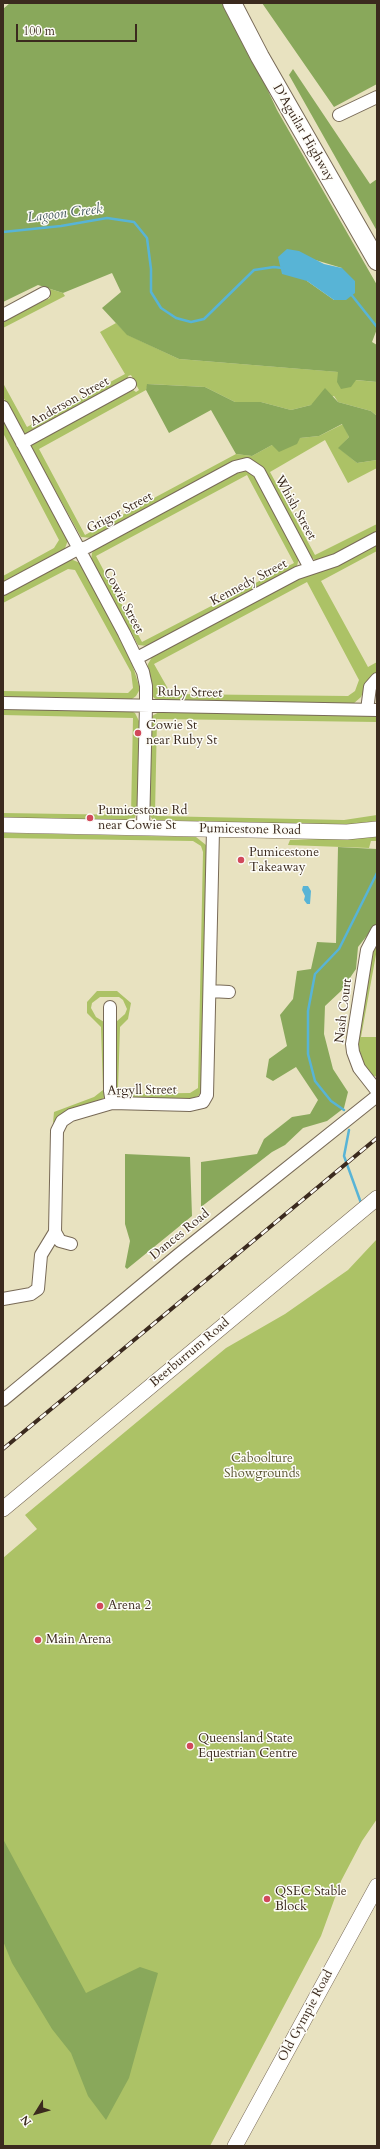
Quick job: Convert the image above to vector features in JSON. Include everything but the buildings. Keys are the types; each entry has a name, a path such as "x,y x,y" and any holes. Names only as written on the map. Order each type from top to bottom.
{"highway":[{"name":"D'Aguilar Highway","path":"232,3 260,58 374,249"},
{"name":"D'Aguilar Highway","path":"240,3 268,59 374,249"}],"main road":[{"name":"Pumicestone Road","path":"3,825 350,832 377,829"},
{"name":"Beerburrum Road","path":"3,1509 369,1205"},
{"name":"Old Gympie Road","path":"235,2146 377,1886"}],"street":[{"path":"339,115 377,97"},
{"path":"3,315 44,293"},
{"name":"Anderson Street","path":"22,444 130,384"},
{"name":"Cowie Street","path":"3,407 137,658 146,686 143,828"},
{"name":"Grigor Street","path":"3,589 94,543 235,467 242,464 250,464"},
{"name":"Whish Street","path":"250,464 259,472 310,568"},
{"name":"Kennedy Street","path":"137,658 297,574 310,568 336,560 377,538"},
{"path":"372,710 370,687 377,679"},
{"name":"Ruby Street","path":"3,703 372,710"},
{"name":"Argyll Street","path":"3,1299 31,1294 38,1289 41,1255 54,1232 57,1131 59,1125 71,1115 112,1103 190,1105 203,1102 208,1091 213,830"},
{"name":"Nash Court","path":"377,931 367,950 352,1044 357,1064 377,1091"},
{"path":"210,991 229,992"},
{"path":"110,1007 110,1091 112,1103"},
{"name":"Dances Road","path":"3,1400 178,1255 377,1096"},
{"path":"54,1232 60,1241 71,1244"}],"green space":[{"path":"10,3 227,3 277,110 377,285 377,329 372,342 377,345 377,382 356,380 351,387 341,389 337,382 338,372 179,359 127,335 102,308 121,292 112,273 63,293 38,285 3,302 3,9","holes":["312,259 342,268 334,300 307,281"]},
{"path":"262,3 377,3 377,84 334,107"},
{"path":"293,69 370,184 377,179 377,231 289,75"},
{"path":"47,288 63,293 65,296 3,328 3,320 50,298"},
{"path":"116,323 128,335 179,359 339,372 355,380 377,382 377,416 371,411 338,402 334,396 311,405 291,410 261,402 235,402 205,387 148,384 146,390 39,449 85,535 236,454 252,456 272,445 300,438 319,436 343,424 349,437 339,448 357,463 377,460 377,468 348,483 325,440 270,472 315,555 377,524 377,532 338,553 319,561 315,560 311,557 261,466 251,460 92,538 81,537 30,445 32,442 133,390 136,392 139,390 131,375 128,376 129,379 28,436 25,434 3,397 3,383 27,427 125,374 100,332"},
{"path":"147,384 205,387 235,402 261,402 291,410 311,405 325,388 338,402 371,411 377,416 377,460 357,463 338,448 349,437 342,424 319,436 300,438 297,444 279,452 272,445 252,456 236,454 211,410 169,433 146,390"},
{"path":"3,420 68,540 64,551 3,584 3,576 54,548 59,540 3,433"},
{"path":"244,469 255,476 299,558 297,566 148,646 138,645 91,560 94,550","holes":["247,475 294,563 142,642 96,556"]},
{"path":"377,543 377,551 321,581 368,667 377,662 377,673 367,683 361,697 353,704 157,700 153,697 147,668 152,657 301,576","holes":["307,582 359,680 355,691 348,696 171,694 154,664"]},
{"path":"68,560 73,560 80,563 130,657 140,689 136,696 132,699 3,697 3,691 128,693 133,688 131,672 75,570 68,569 3,603 3,595"},
{"path":"3,709 131,711 135,713 139,721 138,808 135,818 130,820 3,818 3,813 131,815 133,718 3,715"},
{"path":"161,711 377,715 377,722 157,719 155,813 157,816 344,820 377,815 377,821 345,825 153,820 148,813 150,722 152,716"},
{"path":"3,833 196,837 206,845 208,849 201,1092 198,1096 189,1100 124,1098 117,1094 115,1091 115,1027 116,1022 125,1014 127,1009 123,1000 119,997 100,997 92,1003 91,1008 96,1017 104,1022 105,1097 96,1103 63,1113 53,1123 54,1112 94,1097 103,1090 101,1027 87,1013 87,1002 97,991 117,991 131,1003 128,1019 120,1027 118,1089 122,1094 190,1093 198,1088 203,852 201,846 193,841 3,838"},
{"path":"377,837 377,841 371,841 369,848 288,845 290,840"},
{"path":"338,847 377,849 377,923 358,947 356,969 341,991 325,1006 324,1034 333,1069 348,1092 344,1108 327,1121 303,1128 285,1145 272,1152 201,1207 201,1162 257,1154 264,1139 292,1117 310,1114 318,1100 296,1067 273,1081 266,1077 269,1059 287,1046 280,1015 293,999 297,971 311,969 317,942 336,943"},
{"path":"377,937 377,949 361,1037 377,1037 377,1077 372,1075 365,1067 356,1046 373,945"},
{"path":"125,1154 190,1157 192,1216 127,1269 125,1267 130,1241 125,1224"},
{"name":"Queensland State Equestrian Centre","path":"377,1239 377,1819 362,1841 341,1881 321,1936 210,2146 3,2146 3,1558 37,1529 25,1515 226,1348 285,1314 348,1270"},
{"path":"3,1839 86,1993 140,1967 158,1973 129,2078 106,2120 88,2096 71,2053 52,2029 12,1963 3,1941"}],"water":[{"path":"287,249 299,251 324,264 342,268 355,281 355,293 346,300 334,300 307,281 282,274 278,257"},
{"path":"303,886 308,886 311,891 310,904 307,904 304,900 305,896 302,890"}],"waterway":[{"name":"Lagoon Creek","path":"3,232 61,226 107,218 134,222 147,238 151,269 151,292 161,308 176,318 191,322 204,319 254,270 274,267 282,268"},
{"name":"Lagoon Creek","path":"350,293 377,327"},
{"path":"344,1110 331,1101 315,1081 308,1054 308,1011 315,974 339,949 377,873"},
{"path":"349,1130 344,1156 361,1203"}],"railway":[{"path":"3,1449 377,1138"}],"place":[{"name":"Cowie St near Ruby St","path":"138,733"},
{"name":"Pumicestone Rd near Cowie St","path":"90,818"},
{"name":"Pumicestone Takeaway","path":"241,860"},
{"name":"Arena 2","path":"100,1606"},
{"name":"Main Arena","path":"38,1640"},
{"name":"Queensland State Equestrian Centre","path":"190,1746"},
{"name":"QSEC Stable Block","path":"267,1899"}],"park label":[{"name":"Caboolture Showgrounds","path":"262,1466"}]}
